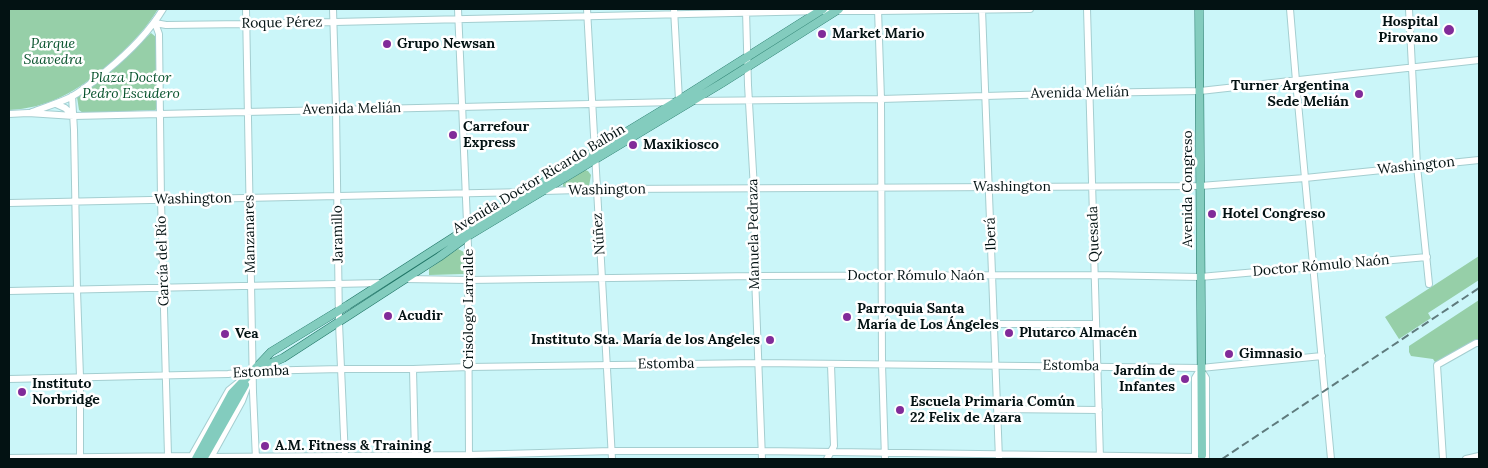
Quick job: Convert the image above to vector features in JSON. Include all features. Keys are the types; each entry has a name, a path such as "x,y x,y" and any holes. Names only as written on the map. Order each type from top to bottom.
{"main road":[{"name":"Avenida Congreso","path":"1199,9 1200,458"},
{"name":"Avenida Doctor Ricardo Balbín","path":"254,371 271,352 468,232 543,191 594,155 822,10"},
{"name":"Avenida Doctor Ricardo Balbín","path":"254,371 283,358 339,323 528,192 692,101 837,10"},
{"path":"192,458 232,393 254,371"},
{"path":"203,459 254,371"}],"street":[{"path":"80,458 80,377 72,96 134,47 155,23 163,9"},
{"name":"Manzanares","path":"246,9 256,458"},
{"name":"Jaramillo","path":"333,9 339,323 345,457"},
{"name":"Crisólogo Larralde","path":"458,9 468,232 469,457"},
{"name":"Iberá","path":"982,9 999,456"},
{"name":"Roque Pérez","path":"155,23 166,25 246,24 587,12 1030,9"},
{"name":"Quesada","path":"1087,9 1100,457"},
{"path":"1290,9 1331,459"},
{"path":"1409,9 1418,166 1430,284"},
{"path":"878,10 881,99 880,188 885,456"},
{"name":"Manuela Pedraza","path":"746,11 748,100 754,189 755,276 762,459"},
{"name":"Núñez","path":"587,12 612,459"},
{"path":"674,12 678,101"},
{"name":"García del Río","path":"155,23 159,34 161,200 168,456"},
{"name":"Avenida Melián","path":"9,114 74,116 678,101 1200,92 1479,60"},
{"name":"Avenida Melián","path":"28,114 72,96"},
{"path":"56,104 66,108 74,116"},
{"name":"Washington","path":"543,191 596,189 1200,186 1305,178 1479,160"},
{"name":"Washington","path":"9,203 528,192"},
{"name":"Doctor Rómulo Naón","path":"405,279 1095,275 1200,277 1427,257"},
{"path":"9,291 382,283"},
{"path":"995,324 1096,324"},
{"path":"1443,459 1437,365 1479,343"},
{"name":"Estomba","path":"9,379 228,374 254,371 341,369 759,363 1201,368 1322,356"},
{"path":"828,459 834,446 831,364"},
{"path":"413,369 415,454"},
{"name":"Avenida Doctor Ricardo Balbín","path":"210,458 242,401 254,371"},
{"path":"998,409 1099,410"},
{"path":"210,458 345,457 415,454 469,457 611,451 762,451 831,452 885,456 1200,458"},
{"path":"9,458 168,456 192,458"},
{"path":"1466,459 1479,456"}],"green space":[{"name":"Parque Saavedra","path":"9,9 158,9 128,47 88,81 49,102 29,108 9,110"},
{"name":"Plaza Doctor Pedro Escudero","path":"151,33 156,37 157,109 83,113 79,110 77,97 109,72"},
{"path":"585,170 591,175 589,186 563,187 563,184"},
{"path":"458,249 464,252 465,274 429,275 429,269"},
{"path":"1479,256 1479,280 1428,313 1431,318 1399,339 1385,317"},
{"path":"1479,300 1479,343 1437,365 1433,359 1411,356 1409,346"}],"railway":[{"path":"1222,459 1479,288"}],"place":[{"name":"Hospital Pirovano","path":"1449,30"},
{"name":"Market Mario","path":"822,34"},
{"name":"Grupo Newsan","path":"387,44"},
{"name":"Turner Argentina Sede Melián","path":"1359,94"},
{"name":"Carrefour Express","path":"453,135"},
{"name":"Maxikiosco","path":"633,145"},
{"name":"Hotel Congreso","path":"1212,214"},
{"name":"Acudir","path":"388,316"},
{"name":"Parroquia Santa María de Los Ángeles","path":"847,317"},
{"name":"Plutarco Almacén","path":"1009,333"},
{"name":"Vea","path":"225,334"},
{"name":"Instituto Sta. María de los Angeles","path":"770,340"},
{"name":"Gimnasio","path":"1229,354"},
{"name":"Jardín de Infantes","path":"1185,379"},
{"name":"Instituto Norbridge","path":"22,392"},
{"name":"Escuela Primaria Común 22 Felix de Azara","path":"900,410"},
{"name":"A.M. Fitness & Training","path":"265,446"}]}
